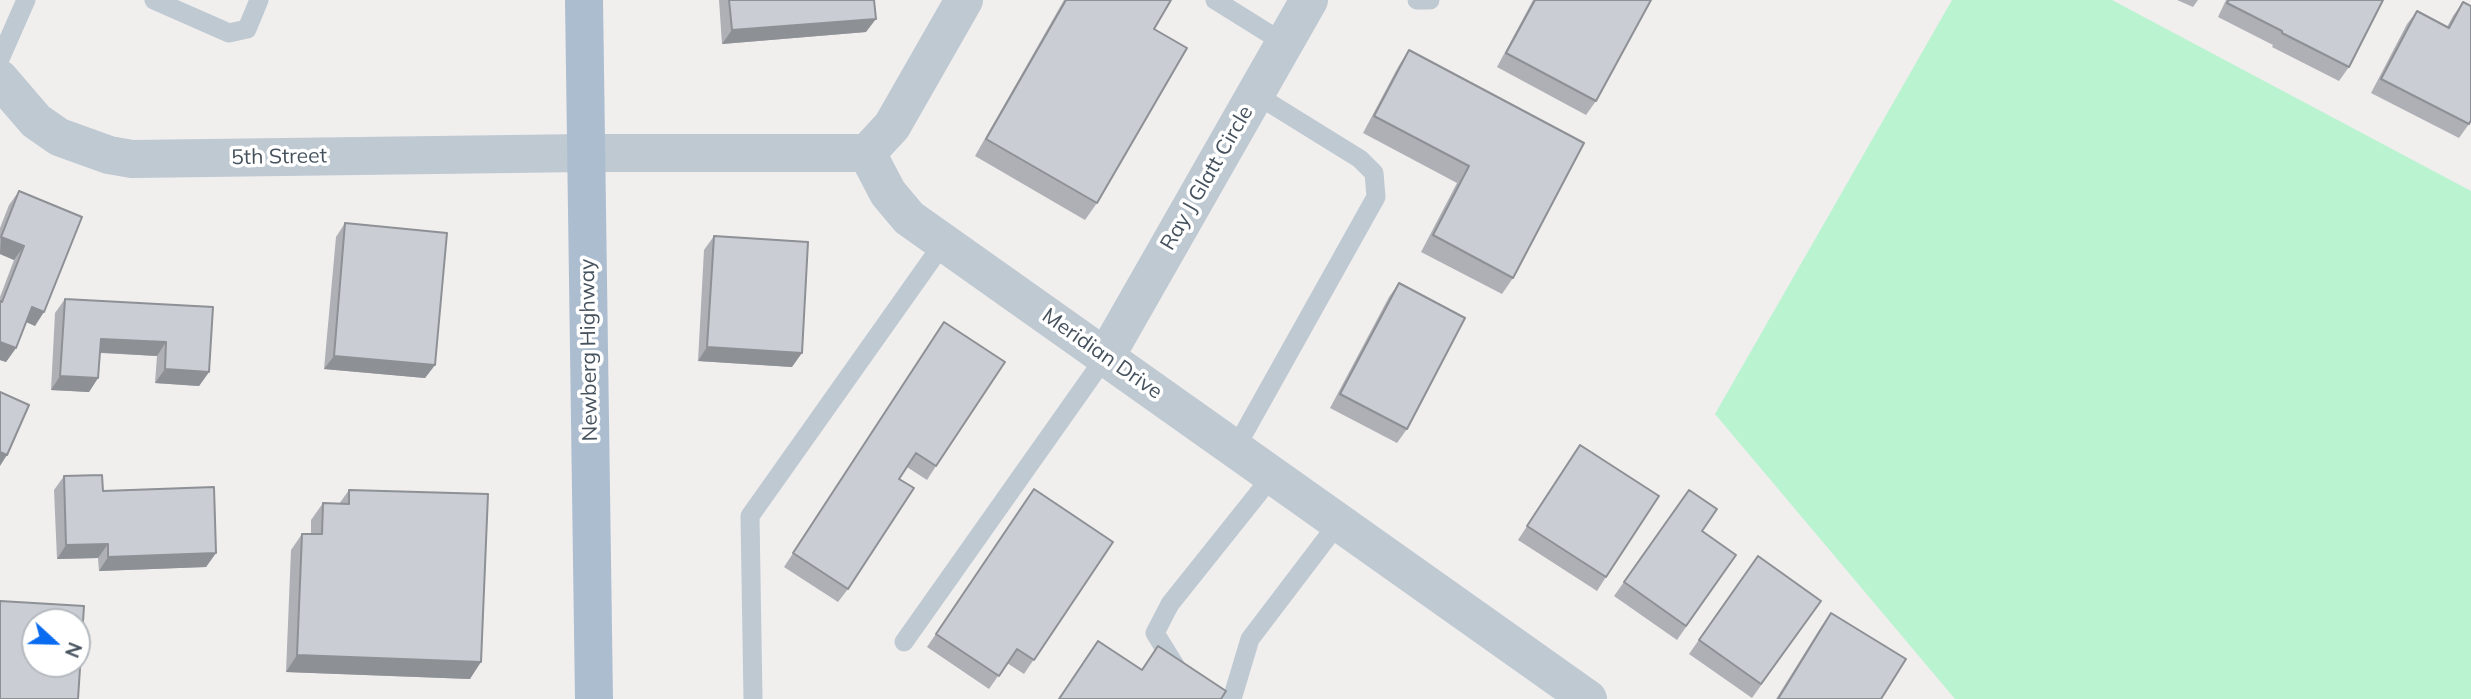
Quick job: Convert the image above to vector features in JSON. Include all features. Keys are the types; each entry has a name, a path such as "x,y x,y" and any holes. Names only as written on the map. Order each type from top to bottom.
{"main road":[{"name":"Newberg Highway","path":"584,0 594,699"}],"street":[{"path":"586,153 867,153 892,126 964,0"},
{"name":"Ray J Glatt Circle","path":"1106,356 1309,0"},
{"name":"5th Street","path":"0,79 36,121 59,137 108,155 132,159 586,153"},
{"name":"Meridian Drive","path":"867,153 888,193 909,218 1588,699"}],"lane":[{"path":"0,60 26,0"},
{"path":"155,0 229,33 247,29 260,0"},
{"path":"1215,0 1284,43"},
{"path":"1417,0 1430,0"},
{"path":"1235,449 1376,197 1374,173 1360,159 1255,94"},
{"path":"753,699 750,516 944,242"},
{"path":"904,642 1106,356"},
{"path":"1216,699 1181,675 1155,633 1170,604 1273,475"},
{"path":"1232,699 1250,639 1347,528"}],"green space":[{"path":"1952,0 2112,0 2471,191 2471,699 1955,699 1715,414"}],"building":[{"path":"729,0 874,0 876,19 732,30"},
{"path":"1066,0 1171,0 1154,29 1187,48 1097,203 986,139"},
{"path":"1535,0 1651,0 1596,101 1506,53"},
{"path":"2229,0 2383,0 2349,67 2227,3"},
{"path":"2463,2 2471,6 2469,124 2381,79 2417,11 2449,28"},
{"path":"1409,50 1584,143 1513,278 1433,235 1469,166 1374,116"},
{"path":"19,191 82,217 44,312 32,307 16,348 0,342 0,301 2,302 24,246 1,237"},
{"path":"345,223 447,233 435,365 334,356"},
{"path":"714,236 808,242 802,353 707,347"},
{"path":"1399,283 1465,318 1407,429 1340,394"},
{"path":"65,299 213,307 209,372 165,369 166,342 101,339 98,378 60,376"},
{"path":"944,322 1005,362 936,466 916,453 899,479 914,488 848,589 793,553"},
{"path":"0,392 29,405 7,455 0,452"},
{"path":"1580,445 1659,496 1606,577 1527,526"},
{"path":"102,475 103,491 214,487 216,553 108,557 108,544 66,545 64,476"},
{"path":"1034,489 1113,542 1034,660 1017,649 999,676 936,634"},
{"path":"349,490 488,494 481,662 297,655 302,534 322,534 323,503 349,504"},
{"path":"1689,490 1717,509 1702,531 1736,555 1686,626 1624,582"},
{"path":"1758,556 1821,601 1761,684 1699,640"},
{"path":"0,601 84,606 21,608 21,678 79,678 78,699 0,699"},
{"path":"1831,613 1906,659 1881,699 1778,699"},
{"path":"1098,641 1142,670 1158,646 1226,691 1221,699 1059,699"}]}
